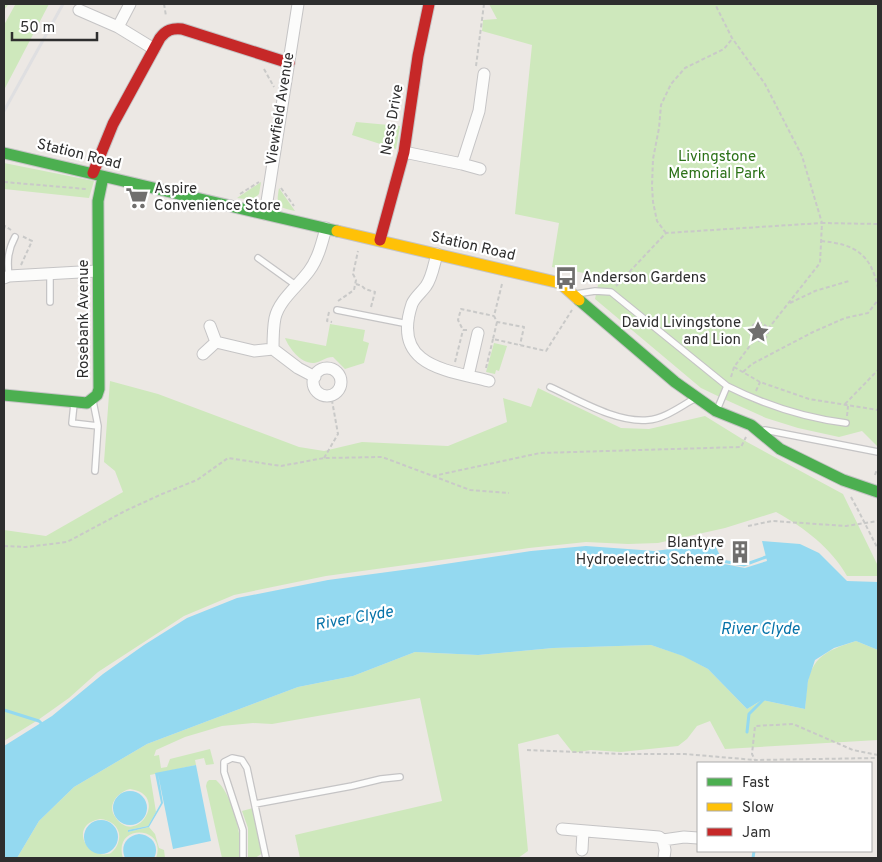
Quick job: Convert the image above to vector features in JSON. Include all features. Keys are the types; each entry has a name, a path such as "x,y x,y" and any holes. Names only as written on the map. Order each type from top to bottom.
{"street":[{"path":"118,27 130,4"},
{"name":"Viewfield Avenue","path":"265,214 298,4"},
{"name":"Ness Drive","path":"380,240 404,152 418,56 429,4"},
{"path":"79,10 118,27 154,49"},
{"name":"Rosebank Avenue","path":"4,395 87,403 97,395 99,389 98,201 100,191 98,175 113,124 164,32 174,28 289,63"},
{"path":"462,164 478,111 484,74"},
{"name":"Station Road","path":"4,152 560,283 696,398 753,427 780,449 843,480 878,492"},
{"path":"404,152 480,169"},
{"path":"273,349 275,317 278,309 310,270 326,228"},
{"path":"436,254 427,285 412,303 408,324 408,337 412,348 426,363 436,368 486,380"},
{"path":"6,277 98,271"},
{"path":"210,326 216,342"},
{"path":"468,376 478,332"},
{"path":"216,342 254,351 273,349 298,368 315,377"},
{"path":"203,354 216,342"},
{"path":"329,368 337,372 341,380 341,385 337,392 331,395 324,396 316,390 315,377 320,370 329,368"},
{"path":"562,830 659,837 663,840 684,837 697,838"},
{"path":"582,850 583,831"},
{"path":"663,840 664,858"}],"lane":[{"path":"6,277 9,249 15,237"},
{"path":"258,258 297,286"},
{"path":"50,274 50,302"},
{"path":"574,294 595,291 611,292 727,386 752,399 806,417 846,423"},
{"path":"335,307 369,317 408,324"},
{"path":"717,410 727,386"},
{"path":"550,387 621,419 649,420 668,413 696,398"},
{"path":"93,399 98,426 95,471"},
{"path":"75,402 72,423 98,426"},
{"path":"753,427 878,452"},
{"path":"243,858 243,830 224,772 224,762 232,758 242,760 248,768 266,858"},
{"path":"255,804 381,779 400,777"}],"path":[{"path":"484,4 475,72 484,74"},
{"path":"715,4 732,38 765,84 802,156 822,223 820,263 768,329 768,334 764,339 755,339"},
{"path":"666,233 657,221 652,186 653,159 661,105 671,84 685,68 724,49 732,38"},
{"path":"256,54 274,88"},
{"path":"239,194 271,175 307,224"},
{"path":"4,182 65,186 100,191"},
{"path":"611,292 666,233 822,223 878,224"},
{"path":"335,307 354,290 356,280 353,274 362,236"},
{"path":"821,240 849,246 861,253 870,263 876,275 878,288"},
{"path":"486,380 497,322 494,316 506,270"},
{"path":"789,303 815,291 849,281"},
{"path":"355,284 375,292 369,317"},
{"path":"743,372 752,364 813,332 844,318 868,313 878,300"},
{"path":"493,339 546,351 574,306"},
{"path":"330,307 327,321 332,322"},
{"path":"453,372 463,330 458,320 461,309 494,316"},
{"path":"497,322 524,327 520,345"},
{"path":"755,339 751,333 754,325 762,324 768,329"},
{"path":"463,330 478,332"},
{"path":"727,386 734,368 755,339"},
{"path":"734,368 760,382 809,399 878,410"},
{"path":"845,405 878,370"},
{"path":"324,458 338,434 331,395"},
{"path":"433,476 540,453 741,447 753,427"},
{"path":"4,546 26,547 67,542 125,511 197,480 228,458 281,466 324,458 382,457 470,490 509,493"},
{"path":"856,508 878,549"},
{"path":"748,526 772,521 846,526 878,520"},
{"path":"755,760 752,754 755,726 793,724 854,750 878,756"},
{"path":"527,750 623,754 685,754 755,760 878,756"}],"green space":[{"path":"4,4 49,4 4,90 4,25 15,5 8,5 4,10"},
{"name":"Livingstone Memorial Park","path":"489,4 878,4 878,447 862,431 839,437 798,428 766,418 701,388 595,299 600,276 552,267 559,223 515,214 532,45 482,31 483,20 497,19"},
{"path":"356,122 400,126 396,149 352,135"},
{"path":"4,163 94,181 89,198 4,189"},
{"path":"261,182 259,194 253,200 237,198"},
{"path":"279,188 295,211 279,205"},
{"path":"330,324 365,330 363,341 369,343 364,363 345,369 333,357 309,363 296,355 285,338 326,346"},
{"path":"494,343 507,346 499,371 496,370 495,374 486,372"},
{"path":"110,381 158,394 299,447 324,451 362,442 448,446 507,422 503,398 531,407 538,388 621,428 649,429 705,416 747,442 843,494 878,566 878,576 847,576 825,548 797,525 776,512 725,528 658,543 586,542 326,576 234,595 184,616 98,672 69,698 4,741 4,530 46,536 123,492 115,471 104,462"},
{"path":"856,641 878,650 878,740 725,749 710,721 697,726 687,739 678,746 621,752 591,750 573,753 558,734 518,744 528,851 518,858 300,858 295,835 442,801 420,698 272,724 253,723 222,726 185,737 156,750 154,756 159,755 161,768 167,767 170,759 210,749 214,764 206,765 204,758 195,760 196,765 150,775 156,812 148,826 128,830 128,832 149,827 155,834 159,848 164,850 165,858 156,858 158,847 154,839 148,834 140,832 132,834 125,839 122,847 123,858 17,858 39,821 74,787 147,744 298,687 353,676 415,652 478,655 553,648 651,645 684,656 708,669 747,709 762,700 805,709 808,681 815,664 832,650","holes":["130,789 142,793 148,800 149,808 146,816 140,823 133,826 124,825 116,818 112,809 117,796","100,819 109,821 118,830 118,843 111,853 95,852 84,842 85,828 90,823"]},
{"path":"209,780 216,780 232,805 240,839 241,858 222,858 206,786"},
{"path":"253,808 263,853 255,858 248,858 248,828 242,811"}],"water":[{"name":"River Clyde","path":"762,541 800,544 819,553 847,581 878,582 878,650 856,641 834,648 815,660 808,681 805,709 762,700 747,709 708,669 683,656 651,645 553,648 478,655 415,652 353,676 298,687 147,744 74,787 39,821 17,858 4,858 4,746 52,716 103,674 187,618 237,598 328,580 531,551 586,546 655,551 714,543 724,564 745,568 767,561"},
{"path":"196,765 211,841 173,849 158,774 163,803 149,827 128,832 128,830 148,826 161,803 155,773"},
{"path":"130,791 142,796 147,808 142,820 130,825 118,820 113,808 118,796"},
{"path":"101,820 113,825 118,837 113,849 101,854 89,849 84,837 89,825"},
{"path":"134,835 148,836 154,842 156,854 154,858 125,858 123,849 125,842"}],"waterway":[{"path":"722,561 744,565 766,557"},
{"path":"747,732 749,714 766,697"},
{"path":"4,710 39,721 44,726"},
{"path":"753,858 754,852"}],"railway":[{"path":"4,111 63,4"}],"traffic: fast":[{"path":"4,153 337,231"},
{"path":"4,395 87,403 97,395 99,389 98,201 103,177"},
{"path":"579,300 675,382 716,411 751,425 780,449 843,480 878,492"}],"traffic: slow":[{"path":"337,231 560,283 579,300"}],"traffic: jam":[{"path":"380,240 404,152 418,56 429,4"},
{"path":"93,173 113,124 160,38 167,31 182,29 289,63"}],"place":[{"name":"Aspire Convenience Store","path":"137,198"},
{"name":"Anderson Gardens","path":"566,278"},
{"name":"David Livingstone and Lion","path":"758,332"},
{"name":"Blantyre Hydroelectric Scheme","path":"740,552"}]}
